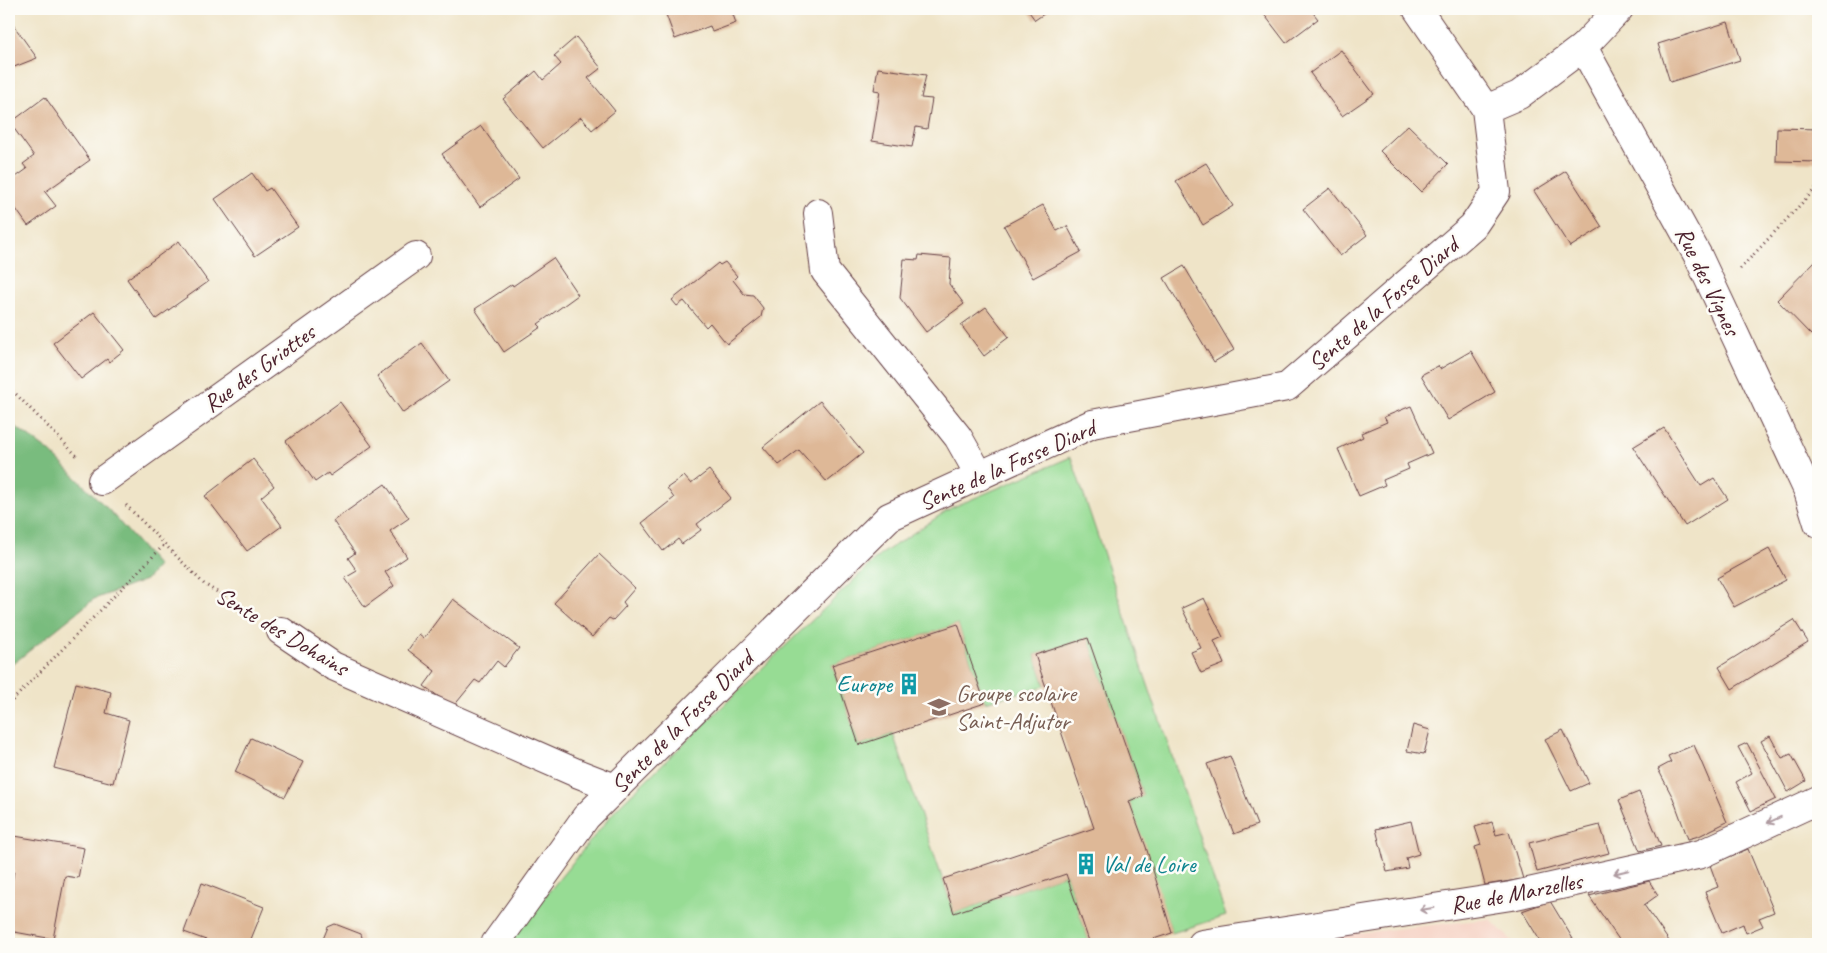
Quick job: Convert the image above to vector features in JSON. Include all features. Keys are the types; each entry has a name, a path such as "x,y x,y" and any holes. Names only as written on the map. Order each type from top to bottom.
{"street":[{"path":"1417,9 1486,109 1519,95 1582,47 1619,9"},
{"name":"Rue des Vignes","path":"1582,47 1698,256 1808,491 1818,523"},
{"name":"Sente de la Fosse Diard","path":"496,944 586,817 889,517 1092,424 1287,387 1474,226 1496,192 1486,109"},
{"path":"818,213 825,270 958,437 980,476"},
{"name":"Rue des Griottes","path":"102,481 416,256"},
{"name":"Sente des Dohains","path":"281,631 333,666 615,788"},
{"name":"Rue de Marzelles","path":"1202,944 1511,896 1701,854 1818,800"}],"path":[{"path":"1716,294 1818,186"},
{"name":"Sente des Dohains","path":"9,387 204,584 281,631"},
{"path":"9,704 165,544"}],"shaded area":[{"path":"1490,919 1515,944 1269,944 1300,939"}],"green space":[{"path":"9,422 49,451 108,509 158,566 146,580 94,599 9,667"},
{"name":"Groupe scolaire Saint-Adjutor","path":"1071,457 1226,916 1172,933 1129,801 1143,796 1088,638 1035,655 1045,686 985,702 958,624 832,665 859,745 893,734 954,913 1066,874 1090,944 506,944 619,806 880,555 951,508"}],"building":[{"path":"664,9 731,9 736,23 712,32 710,26 675,39"},
{"path":"1027,9 1051,9 1035,20"},
{"path":"1260,9 1310,9 1318,19 1286,43"},
{"path":"9,19 37,58 9,69"},
{"path":"1728,22 1740,60 1670,82 1658,44"},
{"path":"576,37 601,68 588,78 615,111 592,130 581,117 543,148 503,99 536,71 543,80 561,64 554,56"},
{"path":"1341,50 1374,94 1342,116 1310,73"},
{"path":"878,68 926,75 921,98 932,99 927,129 916,127 912,147 872,141 880,91 874,90"},
{"path":"45,97 90,160 45,192 56,206 28,226 9,199 9,182 27,169 23,164 34,156 10,123"},
{"path":"1408,125 1448,164 1421,192 1380,151"},
{"path":"481,126 519,179 480,207 442,154"},
{"path":"1777,128 1818,129 1818,162 1776,161"},
{"path":"1206,163 1233,206 1203,225 1176,181"},
{"path":"1566,171 1602,227 1570,247 1534,191"},
{"path":"252,173 265,191 270,188 298,227 255,256 215,199"},
{"path":"1330,188 1367,235 1340,256 1303,209"},
{"path":"1043,205 1057,231 1067,226 1081,252 1033,278 1004,226"},
{"path":"179,241 208,282 156,319 127,279"},
{"path":"919,255 951,258 949,284 964,304 926,332 900,298 904,259 918,260"},
{"path":"553,258 578,295 538,324 541,327 504,352 475,309 512,284 513,286"},
{"path":"1818,258 1818,328 1811,335 1777,300"},
{"path":"725,262 737,276 733,280 744,294 753,295 763,308 761,317 727,344 710,323 706,327 684,301 677,306 672,300 718,263 720,265"},
{"path":"1184,266 1234,350 1214,362 1164,278"},
{"path":"986,307 1009,337 984,356 961,325"},
{"path":"94,312 124,350 109,362 107,359 81,379 53,343"},
{"path":"422,343 449,381 403,413 377,376"},
{"path":"1471,351 1495,392 1448,420 1421,375 1438,366 1440,369"},
{"path":"820,401 863,453 827,482 799,450 779,465 763,447"},
{"path":"340,402 372,446 330,476 328,473 315,482 286,441"},
{"path":"1411,406 1432,453 1407,464 1409,469 1383,480 1385,485 1359,496 1338,449 1363,437 1361,433 1387,422 1384,417"},
{"path":"1664,428 1701,486 1714,478 1728,499 1685,526 1633,447"},
{"path":"253,459 274,486 261,497 282,526 247,551 205,496"},
{"path":"709,470 731,498 697,524 701,530 682,544 678,539 663,551 642,523 674,498 667,488 684,476 691,484"},
{"path":"385,484 409,518 390,531 407,557 385,572 394,586 365,607 345,578 357,571 348,558 355,553 333,521"},
{"path":"1769,549 1786,580 1734,607 1717,578"},
{"path":"599,554 635,588 623,602 626,606 613,620 609,618 592,637 554,603"},
{"path":"1204,598 1223,637 1214,641 1224,664 1201,673 1191,652 1201,648 1182,608"},
{"path":"453,599 519,648 504,667 497,661 480,683 475,680 453,707 424,686 435,671 408,650 419,634 424,638"},
{"path":"1794,620 1808,642 1732,689 1719,667"},
{"name":"Europe","path":"958,624 985,703 859,745 832,665"},
{"path":"1088,638 1143,796 1129,801 1146,847 1172,933 1138,944 1090,944 1066,874 954,913 943,879 1094,828 1035,655"},
{"path":"76,683 111,692 106,713 129,720 113,783 54,768"},
{"path":"1413,725 1430,730 1424,754 1407,751"},
{"path":"1563,730 1589,783 1571,791 1545,739"},
{"path":"1770,736 1782,758 1791,754 1806,781 1788,792 1761,741"},
{"path":"251,738 303,762 285,797 235,772"},
{"path":"1747,743 1776,799 1751,811 1736,782 1752,773 1738,747"},
{"path":"1694,745 1727,822 1699,836 1688,839 1673,798 1658,769 1671,762 1668,756"},
{"path":"1230,756 1257,825 1234,834 1207,764"},
{"path":"1639,792 1661,846 1640,851 1619,800"},
{"path":"1411,821 1419,854 1406,858 1408,868 1387,872 1376,829"},
{"path":"1492,822 1496,835 1509,832 1523,879 1485,885 1475,847 1481,845 1475,827"},
{"path":"1600,825 1609,853 1537,872 1529,843"},
{"path":"9,835 84,848 78,878 65,876 53,939 9,931 9,901 14,871 9,870"},
{"path":"1748,849 1774,912 1759,918 1763,926 1746,933 1743,924 1722,933 1705,892 1718,887 1710,865"},
{"path":"1649,881 1658,895 1644,905 1671,944 1622,944 1589,896"},
{"path":"202,883 264,907 249,944 217,944 184,932"},
{"path":"1550,901 1576,944 1542,944 1522,911"},
{"path":"335,924 361,934 362,944 321,944 328,927"}],"place":[{"name":"Europe","path":"909,684"},
{"name":"Groupe scolaire Saint-Adjutor","path":"939,707"},
{"name":"Val de Loire","path":"1086,864"}]}
